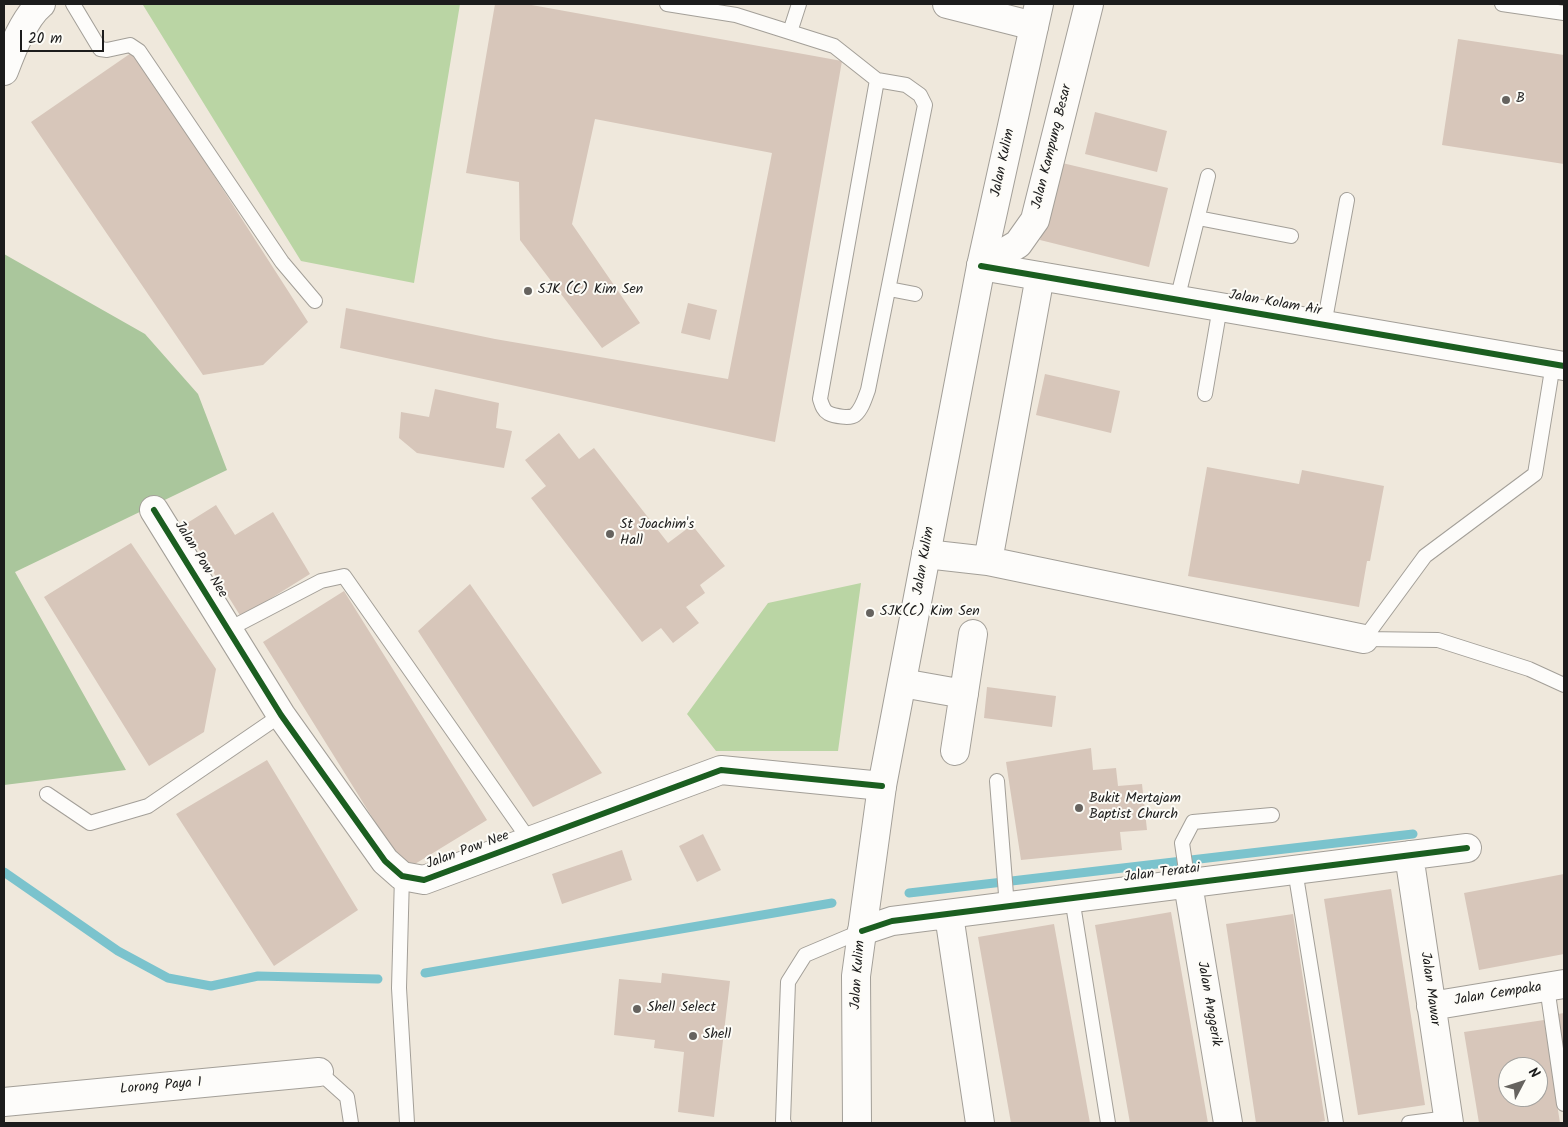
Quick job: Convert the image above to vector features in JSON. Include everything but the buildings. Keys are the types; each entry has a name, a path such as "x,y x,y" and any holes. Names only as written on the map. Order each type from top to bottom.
{"street":[{"path":"4,71 12,50 34,9 41,4"},
{"path":"947,4 1036,15"},
{"name":"Jalan Kampung Besar","path":"981,266 1018,244 1035,220 1089,4"},
{"name":"Jalan Kulim","path":"858,1123 856,976 882,786 981,266 1036,15"},
{"name":"Jalan Kolam Air","path":"981,266 1559,365"},
{"path":"988,561 1040,276"},
{"name":"Jalan Pow Nee","path":"154,510 281,715 385,860 402,876 424,880 720,770 882,786"},
{"path":"926,554 988,561 1364,639"},
{"path":"955,751 973,634"},
{"path":"902,683 964,694"},
{"name":"Jalan Teratai","path":"862,931 892,920 1467,848"},
{"name":"Jalan Mawar","path":"1409,855 1448,1121"},
{"name":"Jalan Anggerik","path":"1188,884 1228,1123"},
{"path":"950,914 980,1123"},
{"name":"Jalan Cempaka","path":"1431,1006 1556,985"},
{"name":"Lorong Paya 1","path":"4,1102 319,1072"}],"lane":[{"path":"73,4 100,49 107,50 130,45 139,51 282,262 315,301"},
{"path":"667,4 736,15 834,46 877,80 906,85 920,95 924,105 889,289 865,400 853,417 849,418 828,413 822,408 820,399 877,80"},
{"path":"790,32 799,4"},
{"path":"1502,4 1564,12"},
{"path":"1177,300 1208,176"},
{"path":"1324,325 1347,200"},
{"path":"1198,218 1291,236"},
{"path":"889,289 915,294"},
{"path":"1205,394 1220,307"},
{"path":"1364,639 1426,556 1536,474 1559,365"},
{"path":"229,629 321,581 344,576 530,841"},
{"path":"1364,639 1438,640 1529,669 1564,685"},
{"path":"47,794 90,823 148,806 281,715"},
{"path":"997,781 1007,907"},
{"path":"1188,884 1182,843 1193,822 1272,815"},
{"path":"1295,870 1336,1123"},
{"path":"402,876 399,988 407,1123"},
{"path":"1072,898 1108,1123"},
{"path":"784,1123 788,982 805,956 862,931"},
{"path":"1556,985 1564,1104"},
{"path":"319,1072 347,1097 351,1123"},
{"path":"1409,1123 1448,1121"}],"green space":[{"path":"460,4 414,283 301,261 143,5"},
{"path":"4,254 145,334 198,394 227,470 15,572 126,770 4,785"},
{"path":"861,583 838,751 716,751 687,714 768,603"}],"waterway":[{"path":"909,893 1413,834"},
{"path":"4,872 118,951 168,978 211,986 258,976 378,979"},
{"path":"425,973 832,903"}],"cycle path":[{"path":"981,266 1564,366"},
{"path":"154,510 281,715 385,861 402,876 424,880 721,770 882,786"},
{"path":"862,931 892,921 1467,848"}],"place":[{"name":"B","path":"1506,100"},
{"name":"SJK (C) Kim Sen","path":"528,291"},
{"name":"St Joachim's Hall","path":"610,534"},
{"name":"SJK(C) Kim Sen","path":"870,613"},
{"name":"Bukit Mertajam Baptist Church","path":"1079,808"},
{"name":"Shell Select","path":"637,1009"},
{"name":"Shell","path":"693,1036"}]}
